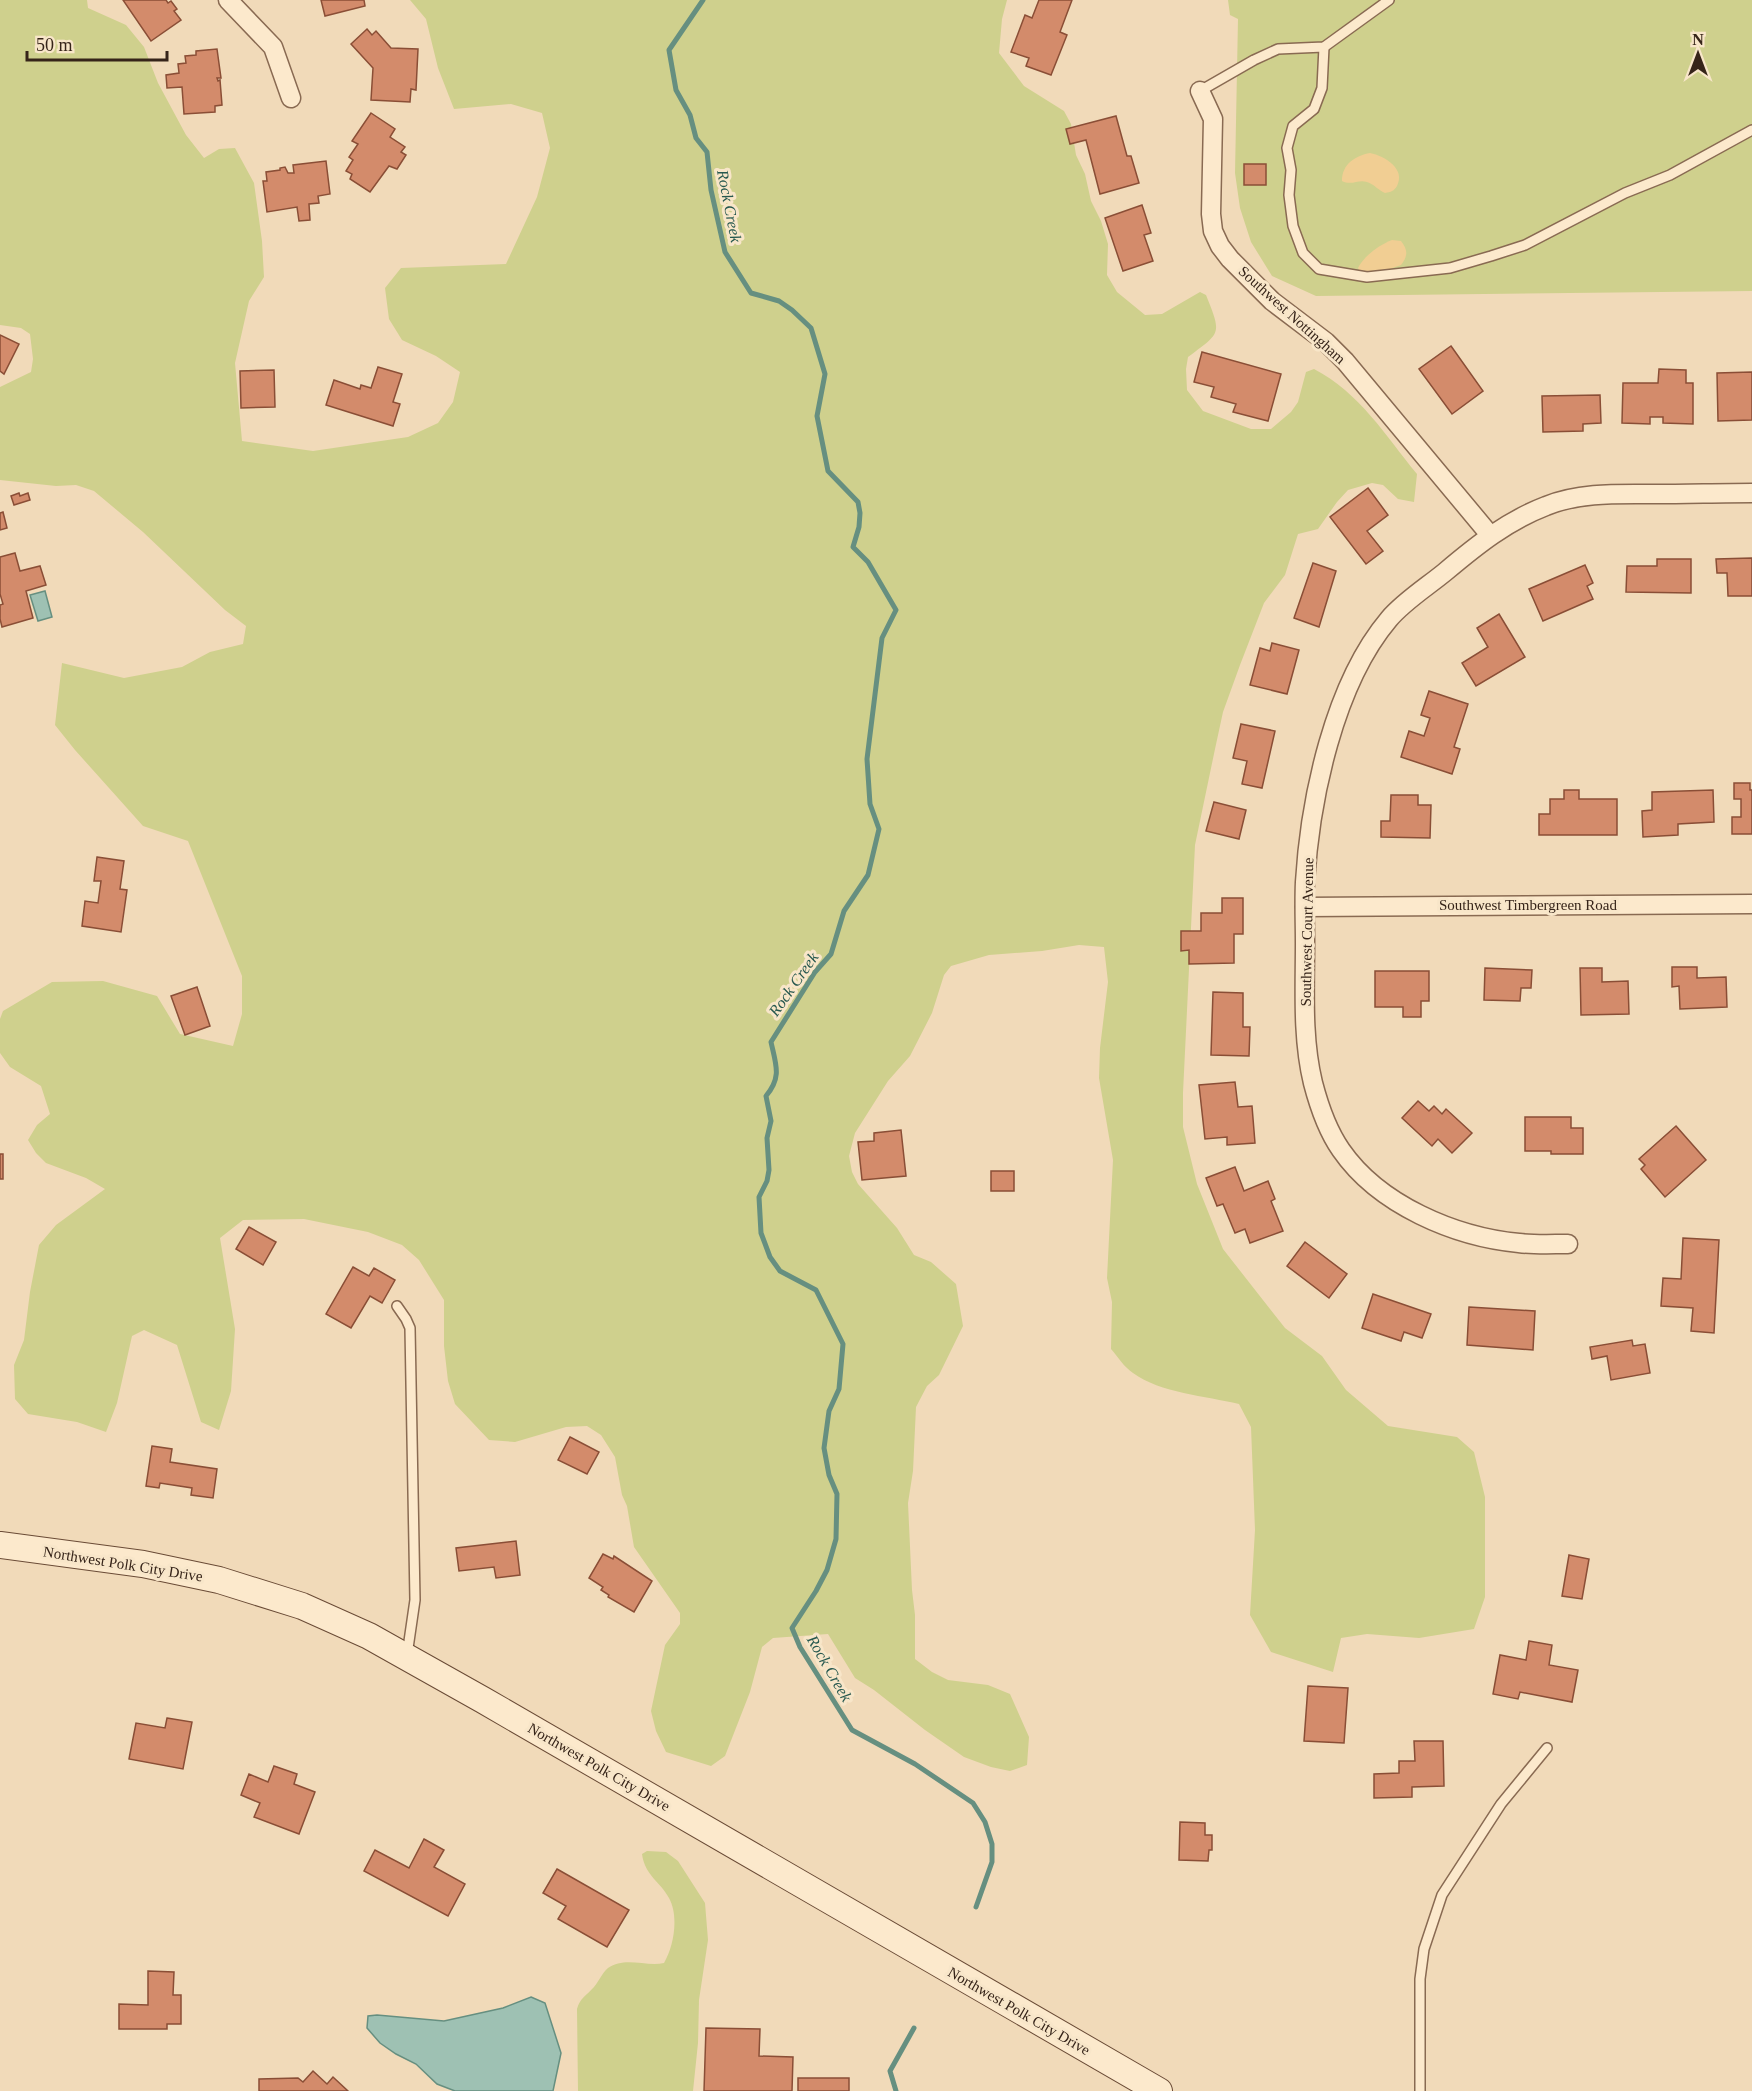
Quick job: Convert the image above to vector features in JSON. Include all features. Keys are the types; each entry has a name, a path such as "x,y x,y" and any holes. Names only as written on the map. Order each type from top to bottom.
{"street":[{"path":"228,0 273,47 291,98"},
{"name":"Southwest Nottingham","path":"1200,91 1213,119 1211,214 1213,231 1220,246 1272,301 1326,342 1345,362 1490,535"},
{"name":"Southwest Court Avenue","path":"1568,1244 1521,1244 1482,1237 1437,1223 1399,1204 1368,1179 1341,1150 1322,1113 1312,1080 1306,1043 1305,907 1308,851 1319,783 1337,716 1353,678 1390,617 1490,535 1511,522 1548,505 1569,499 1610,494 1752,493"},
{"name":"Southwest Timbergreen Road","path":"1305,907 1752,904"},
{"name":"Northwest Polk City Drive","path":"0,1545 143,1564 219,1580 302,1606 369,1636 1159,2091"}],"lane":[{"path":"1200,91 1278,49 1305,46 1324,47 1389,0"},
{"path":"1324,47 1322,88 1314,109 1293,126 1287,148 1291,170 1289,195 1293,226 1304,253 1319,269 1367,277 1450,268 1491,256 1525,245 1625,193 1670,175 1752,130"},
{"path":"397,1306 410,1328 415,1600 407,1657"},
{"path":"1420,2091 1420,1979 1424,1949 1442,1895 1502,1804 1547,1748"}],"green space":[{"path":"0,0 87,0 88,8 126,25 144,47 158,83 186,135 204,158 219,149 235,148 254,183 262,241 264,277 249,301 235,363 242,441 313,451 408,437 438,423 453,402 460,372 436,356 402,340 389,319 385,288 401,268 506,264 537,197 550,148 542,113 511,104 454,109 438,68 426,19 410,0 1007,0 1002,19 999,53 1024,86 1064,111 1071,124 1076,155 1085,174 1091,201 1101,221 1108,244 1107,275 1117,292 1145,315 1162,314 1200,292 1206,295 1215,318 1215,332 1207,342 1188,357 1186,369 1187,390 1203,411 1251,429 1271,429 1291,412 1298,402 1306,372 1314,369 1345,390 1358,402 1417,474 1414,502 1398,499 1383,485 1372,483 1348,490 1318,529 1298,534 1285,575 1264,603 1223,712 1195,845 1183,1127 1197,1184 1223,1249 1285,1328 1322,1356 1346,1390 1388,1426 1457,1437 1474,1452 1485,1497 1485,1597 1474,1629 1419,1638 1367,1634 1341,1638 1333,1672 1271,1652 1250,1615 1255,1530 1251,1427 1239,1404 1184,1393 1144,1380 1130,1371 1111,1349 1112,1302 1107,1278 1113,1160 1099,1078 1100,1048 1108,982 1104,947 1079,945 1042,951 989,955 951,966 944,975 932,1013 910,1056 888,1081 855,1133 849,1156 852,1172 858,1184 897,1228 914,1255 931,1262 956,1284 963,1326 939,1375 927,1386 916,1407 913,1471 908,1503 915,1615 915,1659 932,1672 948,1680 988,1685 1010,1694 1029,1737 1027,1765 1010,1771 964,1757 855,1678 828,1634 773,1638 762,1647 750,1692 725,1756 711,1766 666,1752 656,1731 651,1711 665,1645 680,1624 680,1613 634,1547 615,1457 601,1435 587,1426 566,1427 515,1442 489,1440 455,1404 448,1381 444,1346 444,1300 419,1260 402,1245 368,1232 304,1219 243,1220 220,1238 235,1329 231,1391 219,1430 201,1422 177,1345 144,1330 132,1336 117,1403 106,1432 77,1422 28,1414 15,1399 14,1365 24,1340 39,1245 56,1225 105,1189 86,1178 46,1163 28,1140 37,1125 50,1114 41,1086 10,1067 0,1053 0,1019 3,1011 52,982 103,981 157,996 180,1034 233,1046 242,1014 242,976 188,841 143,826 55,725 62,663 124,678 182,667 210,652 243,644 246,626 225,610 143,532 94,491 76,485 56,486 0,480 0,387 31,372 33,359 30,334 21,328 0,325"},
{"path":"1228,0 1752,0 1752,291 1316,296 1272,276 1251,242 1240,208 1235,173 1238,19 1230,15"},
{"path":"647,1851 666,1852 678,1861 705,1903 708,1940 699,2000 698,2043 693,2091 578,2091 577,2009 580,2002 608,1968 628,1962 664,1963 670,1948 674,1931 674,1913 669,1898 646,1868 642,1854"}],"sand":[{"path":"1370,153 1388,160 1399,174 1397,186 1392,191 1385,193 1364,181 1349,183 1342,181 1344,170 1350,162"},
{"path":"1392,240 1401,241 1405,247 1406,256 1401,265 1375,274 1360,272 1358,268 1368,255"}],"shaded area":[{"path":"45,591 52,617 38,621 30,595"},
{"path":"531,1997 545,2003 561,2053 553,2091 455,2091 437,2084 416,2064 380,2043 367,2028 368,2016 444,2021 503,2008"}],"building":[{"path":"123,0 166,0 168,3 171,1 177,9 174,11 181,20 151,41"},
{"path":"321,0 364,0 365,6 325,16"},
{"path":"1039,0 1072,0 1060,32 1067,35 1051,75 1026,66 1029,58 1011,52 1025,15 1032,18"},
{"path":"367,29 372,35 376,31 391,48 418,49 416,90 411,89 410,102 371,100 373,68 351,44"},
{"path":"217,49 221,78 217,78 218,81 220,80 222,105 215,106 215,112 184,114 182,87 167,88 166,75 179,73 178,64 186,63 185,56 196,55 196,51"},
{"path":"371,113 395,129 390,137 405,147 401,152 406,155 397,169 389,166 370,192 350,179 352,174 346,171 353,160 349,157 358,144 352,141"},
{"path":"1116,116 1127,156 1131,156 1139,183 1100,194 1086,140 1070,144 1066,129"},
{"path":"326,161 330,194 318,196 319,203 309,204 310,220 299,221 297,207 267,212 263,181 267,181 266,172 285,167 288,173 294,173 293,165"},
{"path":"1244,164 1266,164 1266,185 1244,185"},
{"path":"1142,205 1151,233 1144,235 1153,261 1123,271 1105,218"},
{"path":"0,335 19,344 4,374 0,371"},
{"path":"1451,346 1483,391 1452,414 1419,369"},
{"path":"1202,352 1281,374 1268,421 1233,412 1236,404 1211,397 1214,387 1194,382"},
{"path":"378,367 402,374 393,402 400,404 393,426 326,405 334,380 360,389 361,385 371,388"},
{"path":"1659,369 1686,370 1686,383 1693,383 1693,424 1663,423 1663,417 1650,417 1650,424 1622,423 1623,383 1658,383"},
{"path":"274,370 275,407 241,408 240,371"},
{"path":"1752,372 1752,420 1718,421 1717,373"},
{"path":"1600,395 1601,423 1583,424 1583,431 1543,432 1542,396"},
{"path":"1368,488 1388,515 1367,531 1383,551 1366,564 1330,517"},
{"path":"19,493 20,496 28,493 30,500 14,505 11,496"},
{"path":"3,512 7,528 0,530 0,513"},
{"path":"15,553 20,571 40,566 46,585 26,591 33,618 2,627 0,557"},
{"path":"1752,558 1752,596 1728,596 1727,573 1717,573 1716,559"},
{"path":"1657,559 1691,559 1691,593 1626,592 1627,566 1657,566"},
{"path":"1313,563 1336,571 1319,627 1294,618"},
{"path":"1585,565 1593,583 1587,586 1593,599 1543,621 1529,589"},
{"path":"1499,614 1525,657 1476,686 1462,663 1488,647 1477,628"},
{"path":"1272,643 1299,650 1287,694 1250,685 1260,648 1270,651"},
{"path":"1429,691 1468,704 1454,747 1460,749 1452,774 1401,757 1409,731 1424,736 1430,718 1421,715"},
{"path":"1241,724 1275,731 1262,788 1242,784 1247,761 1233,758"},
{"path":"1734,783 1750,783 1752,834 1732,834 1732,817 1741,817 1741,799 1734,799"},
{"path":"1564,790 1579,790 1579,799 1617,799 1617,835 1539,835 1539,814 1550,814 1550,799 1564,799"},
{"path":"1713,790 1714,822 1678,824 1678,835 1643,837 1642,811 1652,810 1652,792"},
{"path":"1391,795 1418,795 1418,805 1431,805 1430,838 1381,837 1381,821 1390,821"},
{"path":"1214,802 1246,810 1239,839 1206,831"},
{"path":"97,857 124,861 120,889 127,890 121,932 82,926 85,901 98,903 101,881 94,881"},
{"path":"1222,898 1243,898 1243,934 1234,934 1234,963 1189,964 1189,950 1181,951 1181,931 1201,931 1201,913 1222,913"},
{"path":"1672,967 1697,967 1697,978 1726,977 1727,1007 1680,1009 1679,986 1672,987"},
{"path":"1485,968 1532,970 1531,988 1521,988 1520,1001 1484,1000"},
{"path":"1580,968 1602,968 1602,982 1628,981 1629,1014 1581,1015"},
{"path":"1375,971 1429,971 1429,1001 1421,1001 1421,1017 1403,1017 1403,1007 1375,1007"},
{"path":"197,987 210,1026 185,1035 171,996"},
{"path":"1213,992 1243,993 1243,1027 1250,1027 1249,1056 1211,1055"},
{"path":"1235,1082 1238,1107 1252,1106 1255,1143 1227,1145 1227,1137 1205,1139 1199,1085"},
{"path":"1418,1101 1429,1111 1434,1106 1442,1114 1446,1109 1472,1133 1452,1153 1438,1139 1432,1146 1402,1118"},
{"path":"1525,1117 1571,1117 1571,1128 1583,1128 1583,1154 1525,1151"},
{"path":"1676,1126 1706,1160 1665,1197 1641,1169 1645,1165 1639,1159"},
{"path":"901,1130 906,1176 862,1180 858,1142 874,1141 874,1133"},
{"path":"0,1154 3,1154 3,1179 0,1179"},
{"path":"1235,1167 1244,1191 1268,1181 1275,1199 1271,1201 1283,1231 1250,1243 1245,1229 1235,1233 1223,1204 1217,1206 1206,1178"},
{"path":"991,1171 1014,1171 1014,1191 991,1191"},
{"path":"249,1227 276,1242 263,1265 236,1249"},
{"path":"1683,1238 1719,1240 1714,1333 1691,1331 1693,1308 1661,1306 1663,1278 1681,1279"},
{"path":"1305,1242 1347,1274 1329,1298 1287,1266"},
{"path":"353,1267 369,1276 374,1268 395,1280 382,1303 370,1296 351,1328 326,1314"},
{"path":"1373,1294 1431,1314 1422,1338 1404,1332 1401,1341 1362,1328"},
{"path":"1469,1307 1535,1311 1533,1350 1467,1345"},
{"path":"1632,1340 1633,1346 1645,1344 1650,1373 1611,1380 1607,1356 1592,1359 1590,1347"},
{"path":"570,1437 599,1452 587,1474 558,1460"},
{"path":"152,1446 172,1449 170,1462 217,1469 213,1498 191,1495 192,1488 160,1483 159,1488 146,1486"},
{"path":"516,1541 520,1575 496,1578 494,1567 459,1571 456,1548"},
{"path":"603,1554 613,1559 614,1556 652,1581 634,1612 608,1597 609,1595 601,1590 603,1587 589,1578"},
{"path":"1569,1555 1589,1559 1582,1599 1562,1596"},
{"path":"1529,1641 1552,1645 1549,1665 1578,1670 1572,1702 1520,1692 1518,1699 1493,1694 1500,1655 1526,1660"},
{"path":"1308,1686 1348,1688 1344,1743 1304,1741"},
{"path":"167,1718 192,1722 183,1769 129,1759 136,1723 165,1728"},
{"path":"1414,1741 1443,1741 1444,1786 1412,1787 1412,1797 1374,1798 1374,1774 1399,1773 1399,1761 1415,1761"},
{"path":"274,1766 297,1774 294,1784 315,1792 299,1834 254,1817 260,1803 241,1795 249,1774 268,1782"},
{"path":"1180,1822 1205,1823 1205,1835 1212,1835 1212,1850 1209,1850 1208,1861 1179,1860"},
{"path":"424,1839 444,1850 434,1867 465,1884 448,1916 364,1871 375,1850 409,1868"},
{"path":"557,1869 629,1910 607,1947 558,1919 566,1906 543,1893"},
{"path":"148,1971 174,1972 173,1995 181,1995 181,2024 167,2024 167,2029 119,2029 119,2004 148,2005"},
{"path":"706,2028 760,2029 759,2056 793,2057 792,2091 704,2091"},
{"path":"313,2071 327,2084 333,2077 348,2091 259,2091 259,2079 298,2078 303,2082"},
{"path":"798,2078 849,2078 849,2091 798,2091"}],"waterway":[{"name":"Rock Creek","path":"703,0 669,50 676,90 690,115 696,138 707,152 711,190 725,252 751,293 779,301 811,328 825,374 817,416 828,471 858,502 859,527 853,547 868,562 896,610 882,638 867,759 870,804 879,829 868,875 844,911 831,954 815,972 771,1042 775,1057 776,1077 766,1096 771,1121 767,1138 769,1170 767,1181 759,1197 761,1233 770,1257 780,1271 816,1290 843,1344 839,1389 829,1411 824,1448 829,1475 837,1494 836,1539 827,1570 792,1628 800,1647 852,1730 915,1764 973,1803 985,1822 992,1844 992,1862 976,1907"},
{"name":"Rock Creek","path":"896,2091 890,2071 914,2028"}]}
